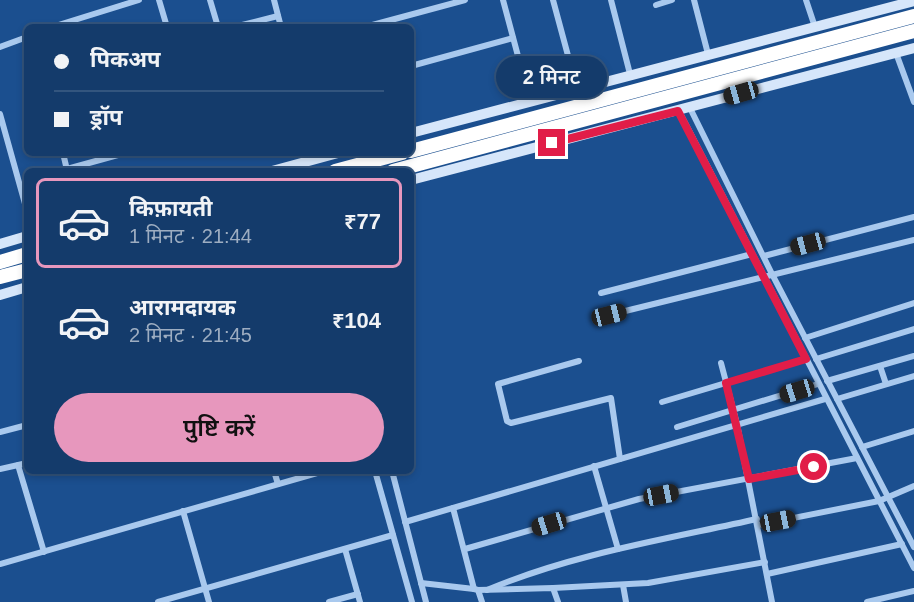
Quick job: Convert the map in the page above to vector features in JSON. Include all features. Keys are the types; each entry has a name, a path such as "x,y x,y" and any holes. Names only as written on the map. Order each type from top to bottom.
{"highway":[{"path":"414,150 914,16"},
{"path":"404,168 914,31"},
{"path":"346,168 391,156"},
{"path":"0,262 24,255"},
{"path":"0,277 24,271"}],"street":[{"path":"62,24 139,0"},
{"path":"159,0 166,24"},
{"path":"210,0 217,24"},
{"path":"274,0 280,24"},
{"path":"376,24 465,0"},
{"path":"503,0 530,101"},
{"path":"553,0 577,89"},
{"path":"611,0 630,74"},
{"path":"656,5 672,0"},
{"path":"694,0 708,54"},
{"path":"806,0 815,28"},
{"path":"414,132 914,1"},
{"path":"246,24 278,16"},
{"path":"0,47 24,37"},
{"path":"414,65 513,38"},
{"path":"414,179 914,48"},
{"path":"896,53 914,102"},
{"path":"690,108 772,274 912,538 914,547"},
{"path":"678,111 914,568"},
{"path":"0,114 24,200"},
{"path":"74,168 115,156"},
{"path":"280,168 313,156"},
{"path":"764,256 914,217"},
{"path":"0,244 24,237"},
{"path":"609,315 914,240"},
{"path":"601,293 752,254"},
{"path":"0,295 24,288"},
{"path":"805,338 914,303"},
{"path":"816,359 914,328"},
{"path":"827,381 914,357"},
{"path":"662,402 806,359"},
{"path":"579,361 498,384 507,421 511,423 611,398 620,459"},
{"path":"721,363 749,479 772,601 763,602"},
{"path":"880,366 886,384"},
{"path":"837,399 914,376"},
{"path":"677,427 818,384"},
{"path":"405,522 825,399"},
{"path":"0,432 24,426"},
{"path":"862,447 914,431"},
{"path":"465,549 639,499 857,459"},
{"path":"0,470 24,464"},
{"path":"18,465 44,552"},
{"path":"594,466 618,549"},
{"path":"275,474 278,484"},
{"path":"0,564 313,474"},
{"path":"376,474 412,602"},
{"path":"393,474 426,602"},
{"path":"487,590 511,580 618,549 879,501 914,486"},
{"path":"453,508 476,590 482,602"},
{"path":"183,511 209,602"},
{"path":"158,602 393,535"},
{"path":"767,574 902,544"},
{"path":"345,549 360,602"},
{"path":"421,583 476,590 623,585 765,562"},
{"path":"623,585 626,602"},
{"path":"552,588 558,602"},
{"path":"867,602 914,591"},
{"path":"329,602 358,594"}],"route":[{"path":"552,143 678,111 806,359 726,383 749,479 814,467"}]}
